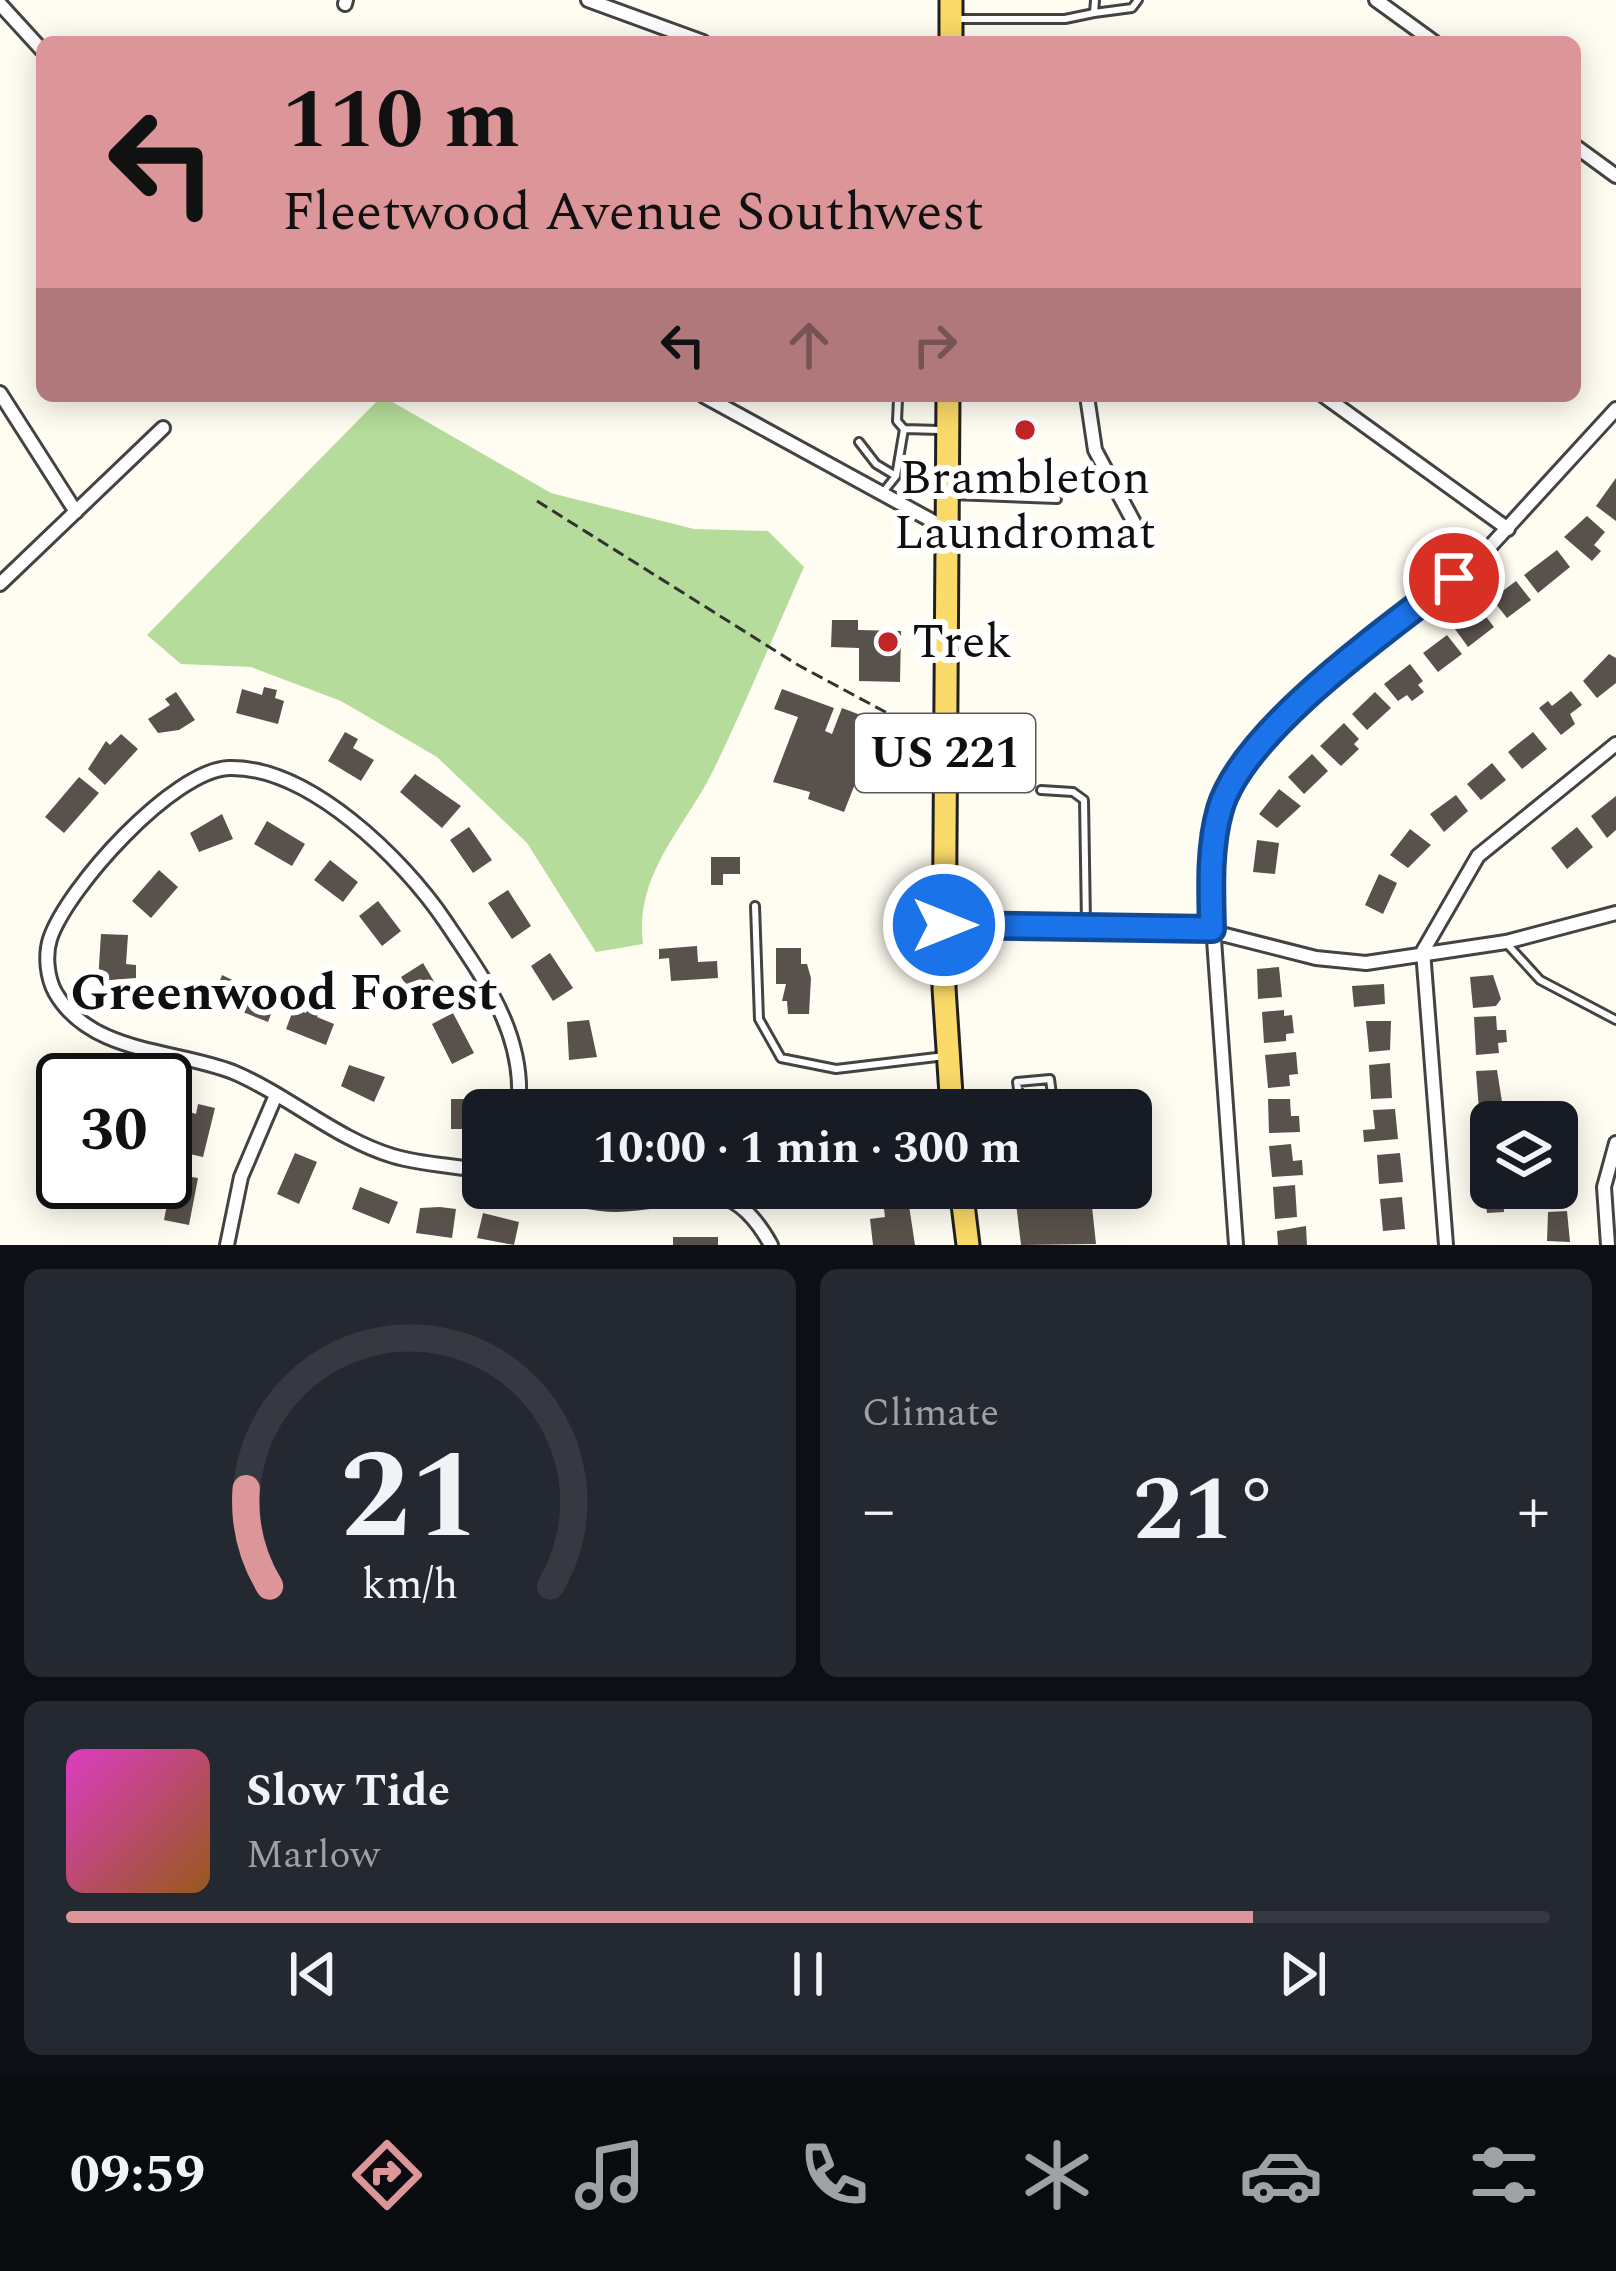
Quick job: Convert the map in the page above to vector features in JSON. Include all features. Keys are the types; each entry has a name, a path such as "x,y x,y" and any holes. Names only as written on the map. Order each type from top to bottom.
{"main road":[{"name":"US 221","path":"948,402 944,925 950,1089"},
{"path":"964,1209 968,1245"}],"street":[{"path":"588,0 610,4 688,36"},
{"path":"1376,0 1426,36"},
{"path":"0,4 36,43"},
{"path":"1581,150 1616,176"},
{"path":"0,393 76,512"},
{"path":"715,402 947,533"},
{"path":"1088,402 1095,450 1145,543"},
{"path":"1332,402 1508,529"},
{"path":"1236,1245 1212,929 1216,825 1243,763 1332,676 1508,529 1616,409"},
{"path":"0,584 163,428"},
{"path":"1445,1245 1423,951 1478,856 1616,744"},
{"path":"462,1168 393,1156 210,1064 95,1030 64,1004 48,971 50,940 60,919 140,821 194,776 229,768 298,787 368,834 416,880 507,1022 520,1065 519,1089"},
{"path":"944,925 1086,923 1212,929 1341,962 1398,961 1423,951 1506,942 1616,913"},
{"path":"227,1245 241,1177 277,1095"},
{"path":"1608,1245 1604,1187 1616,1143"},
{"path":"743,1209 771,1245"}],"lane":[{"path":"1094,0 1094,13"},
{"path":"951,20 1065,19 1132,8 1138,0"},
{"path":"898,402 897,421 904,429 948,430"},
{"path":"882,494 896,476 904,429"},
{"path":"859,442 876,464 896,476"},
{"path":"947,494 1057,499"},
{"path":"947,533 1020,539"},
{"path":"1041,790 1073,792 1084,800 1086,923"},
{"path":"755,906 759,1019 764,1037 782,1058 836,1070 948,1056"},
{"path":"1506,942 1540,980 1616,1020"},
{"path":"1018,1089 1017,1082 1050,1078 1051,1089"}],"path":[{"path":"537,501 798,665 945,744"}],"green space":[{"path":"376,402 392,402 551,493 694,529 768,531 804,567 714,769 654,873 642,919 643,944 596,952 527,843 437,757 341,701 251,667 181,664 147,635"}],"building":[{"path":"1616,478 1616,521 1596,506"},
{"path":"1587,516 1605,532 1594,545 1601,551 1592,561 1564,537"},
{"path":"1557,550 1570,567 1538,593 1524,575"},
{"path":"1516,581 1531,600 1507,618 1492,599"},
{"path":"1480,609 1494,627 1468,647 1455,629"},
{"path":"832,620 858,620 858,630 901,631 900,682 859,681 859,648 831,647"},
{"path":"1447,635 1462,654 1438,672 1423,653"},
{"path":"1609,654 1616,658 1616,683 1597,698 1583,681"},
{"path":"1410,664 1423,681 1418,685 1424,692 1412,701 1407,695 1398,701 1384,684"},
{"path":"264,687 277,690 275,698 284,701 278,724 236,713 242,689 262,695"},
{"path":"782,689 834,708 825,731 832,734 842,708 898,729 883,768 864,761 844,812 808,799 810,792 773,782 798,717 774,709"},
{"path":"1571,691 1582,705 1570,714 1575,724 1561,735 1539,708 1548,701 1552,706"},
{"path":"176,692 195,720 179,730 158,733 148,719 170,705 165,699"},
{"path":"1375,692 1391,708 1367,730 1352,714"},
{"path":"1344,723 1359,739 1354,744 1359,749 1341,766 1320,746"},
{"path":"345,732 358,739 353,748 374,760 361,781 328,761"},
{"path":"1533,732 1547,749 1522,769 1508,752"},
{"path":"121,734 138,749 105,785 88,769 106,741 110,745"},
{"path":"1312,754 1328,771 1304,794 1288,777"},
{"path":"1492,763 1506,780 1481,800 1467,784"},
{"path":"415,774 461,806 442,828 400,792"},
{"path":"79,777 99,793 64,833 45,817"},
{"path":"1279,789 1301,806 1277,828 1259,814"},
{"path":"1456,795 1468,811 1444,832 1430,814"},
{"path":"1616,796 1616,830 1607,838 1591,816"},
{"path":"222,814 233,839 199,852 190,833"},
{"path":"267,821 305,844 292,866 254,844"},
{"path":"469,827 492,860 473,873 450,840"},
{"path":"1577,827 1593,847 1567,869 1551,848"},
{"path":"1410,829 1431,845 1408,868 1390,855"},
{"path":"1257,840 1279,843 1275,874 1253,872"},
{"path":"711,857 740,857 740,874 723,874 723,885 711,885"},
{"path":"330,860 358,882 343,902 314,880"},
{"path":"159,870 178,887 151,918 132,901"},
{"path":"1379,874 1397,883 1383,914 1365,905"},
{"path":"508,890 531,926 512,939 488,903"},
{"path":"378,901 401,931 382,946 359,916"},
{"path":"101,934 128,935 126,964 136,965 136,978 98,981"},
{"path":"697,946 698,962 717,961 718,978 671,981 669,958 659,959 659,949"},
{"path":"776,948 801,948 801,964 807,964 811,978 809,1014 788,1014 787,1001 782,1001 786,984 776,984"},
{"path":"550,953 573,988 553,1001 531,966"},
{"path":"423,963 442,995 420,1008 401,977"},
{"path":"1279,967 1282,997 1258,999 1257,969"},
{"path":"222,975 276,1001 268,1022 213,1000"},
{"path":"1493,975 1501,999 1496,1006 1473,1008 1470,977"},
{"path":"1384,984 1385,1004 1354,1007 1352,986"},
{"path":"309,1006 320,1011 317,1017 334,1024 326,1045 286,1029 294,1008 306,1013"},
{"path":"1284,1010 1284,1016 1292,1015 1294,1033 1286,1034 1286,1041 1264,1043 1262,1012"},
{"path":"453,1013 474,1053 452,1064 432,1024"},
{"path":"1496,1016 1497,1030 1506,1030 1507,1042 1498,1043 1499,1053 1476,1055 1474,1017"},
{"path":"589,1020 597,1057 569,1060 567,1022"},
{"path":"1366,1021 1391,1021 1390,1050 1369,1052"},
{"path":"1296,1052 1298,1074 1289,1075 1290,1086 1268,1088 1265,1055"},
{"path":"1390,1063 1392,1098 1371,1099 1369,1065"},
{"path":"349,1065 385,1077 374,1102 341,1086"},
{"path":"1497,1070 1502,1101 1478,1101 1476,1071"},
{"path":"451,1099 462,1099 462,1129 451,1129"},
{"path":"1268,1099 1290,1099 1291,1116 1299,1116 1300,1132 1269,1133"},
{"path":"198,1104 215,1108 203,1157 192,1155 192,1113 196,1114"},
{"path":"1395,1109 1398,1139 1364,1142 1363,1130 1375,1129 1373,1110"},
{"path":"1291,1144 1293,1161 1302,1160 1303,1175 1272,1177 1269,1146"},
{"path":"295,1153 317,1162 299,1204 277,1194"},
{"path":"1400,1153 1403,1182 1379,1184 1377,1155"},
{"path":"192,1177 198,1178 189,1225 164,1220 166,1209 192,1209"},
{"path":"1295,1185 1297,1217 1275,1219 1273,1187"},
{"path":"360,1187 398,1202 389,1224 352,1209"},
{"path":"1402,1197 1405,1229 1383,1231 1380,1199"},
{"path":"420,1208 456,1209 452,1238 416,1233"},
{"path":"884,1209 910,1209 915,1245 873,1245 870,1219 885,1217"},
{"path":"1017,1209 1092,1209 1096,1244 1021,1245"},
{"path":"1567,1211 1570,1242 1547,1241 1548,1212"},
{"path":"483,1213 519,1222 514,1245 477,1238"},
{"path":"1306,1226 1307,1245 1278,1245 1277,1231"},
{"path":"673,1237 718,1237 718,1245 673,1245"}],"place":[{"name":"Brambleton Laundromat","path":"1025,430"},
{"name":"Trek","path":"888,642"}],"district":[{"name":"Greenwood Forest","path":"284,994"}],"route":[{"path":"944,925 1086,923 1212,929 1216,825 1243,763 1332,676 1454,578"}]}
